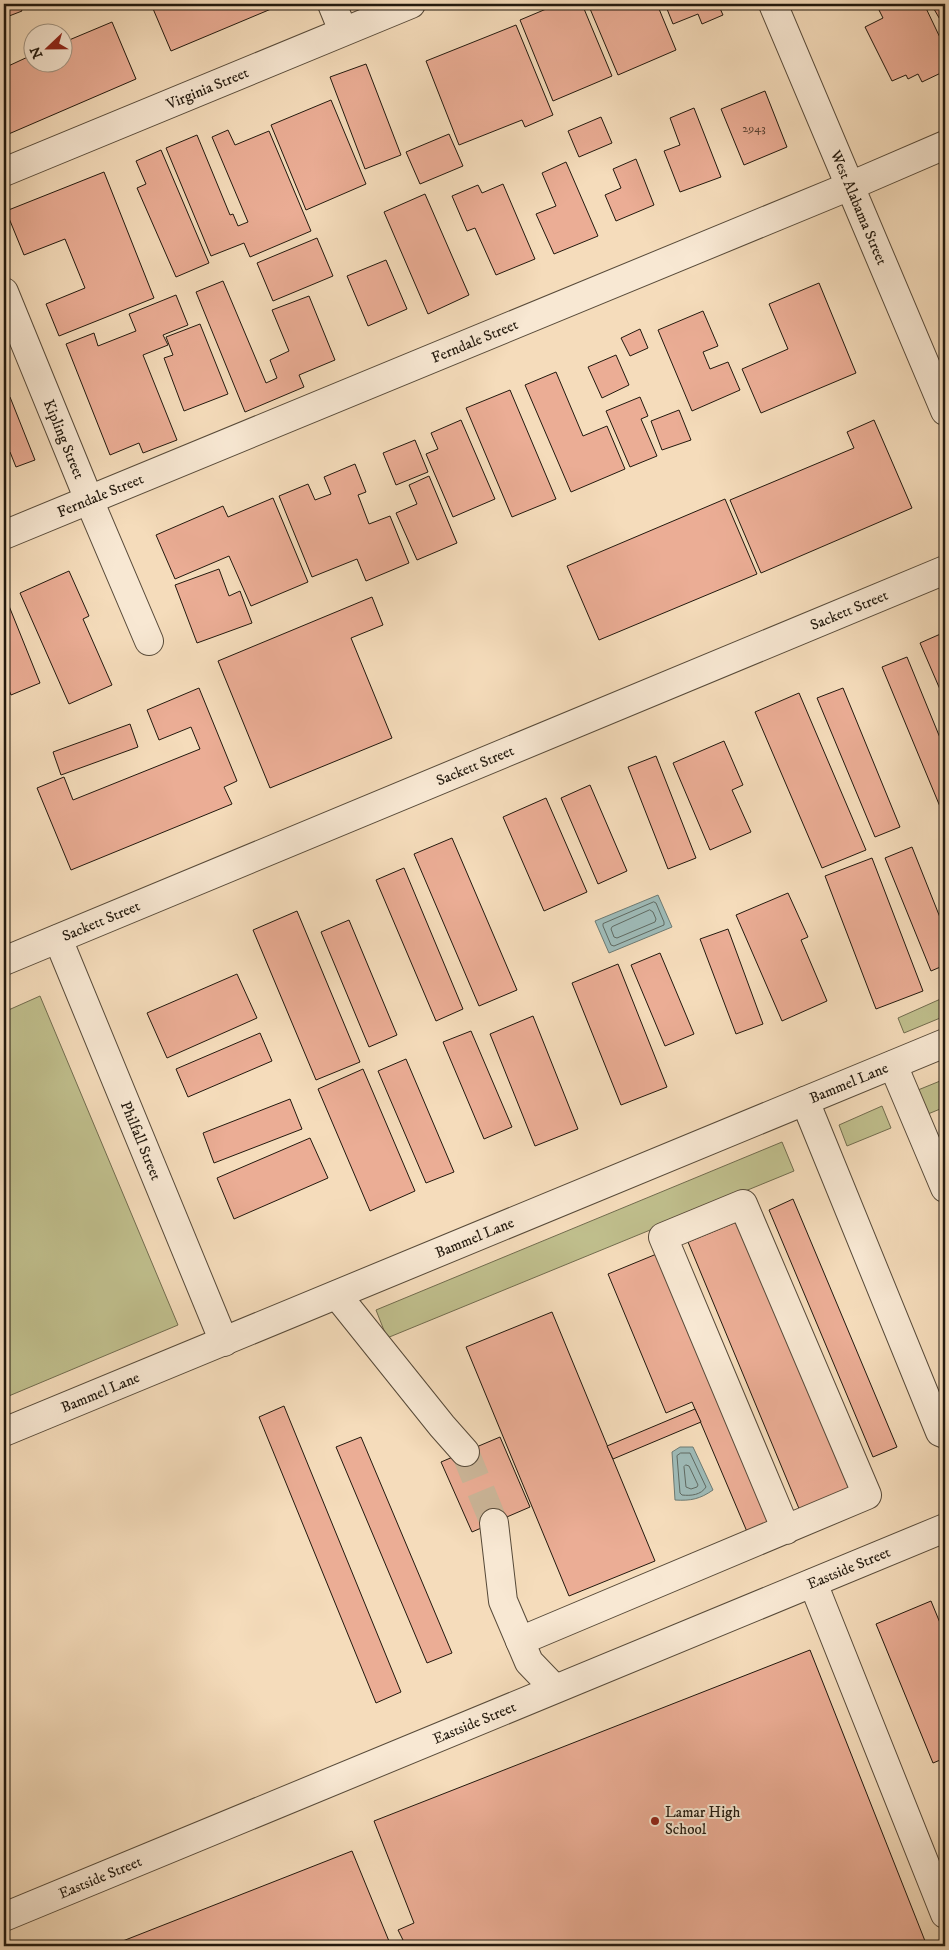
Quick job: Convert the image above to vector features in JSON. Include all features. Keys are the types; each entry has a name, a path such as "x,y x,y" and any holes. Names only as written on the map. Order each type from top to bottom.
{"street":[{"path":"332,4 343,31"},
{"name":"Virginia Street","path":"4,172 411,4"},
{"name":"West Alabama Street","path":"773,4 945,412"},
{"name":"Ferndale Street","path":"4,535 850,186 945,145"},
{"name":"Kipling Street","path":"4,292 88,500 149,641"},
{"name":"Sackett Street","path":"4,961 945,570"},
{"name":"Philfall Street","path":"58,939 224,1342"},
{"name":"Bammel Lane","path":"4,1432 945,1043"},
{"path":"893,1065 945,1188"},
{"path":"805,1102 940,1432 945,1434"},
{"path":"520,1641 786,1530 867,1495 743,1204 663,1237 786,1530"},
{"path":"337,1295 465,1452"},
{"path":"494,1523 503,1601 529,1662 554,1688"},
{"name":"Eastside Street","path":"4,1917 554,1688 945,1528"},
{"path":"813,1583 945,1914"}],"shaded area":[{"path":"40,996 178,1325 4,1398 4,1012"},
{"path":"945,997 945,1016 904,1033 898,1018"},
{"path":"945,1079 945,1107 928,1114 918,1090"},
{"path":"882,1106 891,1128 847,1146 839,1125"},
{"path":"782,1142 794,1171 387,1338 376,1310"}],"water":[{"path":"658,895 672,927 609,953 595,921"},
{"path":"680,1447 693,1447 713,1490 704,1496 695,1499 675,1500 672,1452"}],"building":[{"path":"4,4 19,4 22,11 4,18"},
{"path":"151,4 283,4 171,51"},
{"path":"558,4 582,4 612,76 553,101 520,20"},
{"path":"588,4 657,4 676,50 618,75"},
{"path":"665,4 718,4 723,15 702,24 698,14 673,24"},
{"path":"876,4 924,4 945,48 945,71 922,82 918,74 908,79 906,75 892,81 865,27 883,18"},
{"path":"931,4 945,4 945,28"},
{"path":"112,22 136,79 4,136 4,68 22,60 22,72 72,72 72,39"},
{"path":"516,25 553,115 525,127 522,120 459,145 426,61"},
{"path":"366,64 401,155 365,169 330,77"},
{"path":"765,91 787,147 744,165 721,109"},
{"path":"331,100 366,184 306,210 271,125"},
{"path":"694,108 721,177 680,192 664,151 680,145 670,118"},
{"path":"601,117 612,143 579,157 568,131"},
{"path":"228,130 235,145 269,131 311,231 250,257 244,243 211,256 166,148 197,135 230,215 233,214 238,226 248,222 212,137"},
{"path":"449,134 463,166 420,184 406,152"},
{"path":"161,150 209,263 176,277 137,188 146,184 136,161"},
{"path":"636,159 654,205 616,221 605,195 621,188 613,169"},
{"path":"566,162 598,236 554,254 536,214 556,206 542,173"},
{"path":"104,172 154,298 59,336 46,304 85,288 65,239 24,255 6,211"},
{"path":"503,184 535,259 496,275 475,228 467,231 452,196 478,185 482,193"},
{"path":"425,194 469,295 428,314 384,212"},
{"path":"317,238 333,276 273,301 257,263"},
{"path":"386,260 407,309 368,326 347,276"},
{"path":"223,281 266,383 277,378 270,360 289,351 272,310 309,296 335,360 299,375 304,387 245,412 196,292"},
{"path":"819,283 856,373 761,413 742,369 788,349 769,304"},
{"path":"176,295 188,325 163,335 168,345 143,355 177,440 143,453 139,443 110,455 66,344 94,333 98,346 136,331 129,314"},
{"path":"703,311 718,346 703,352 710,369 728,362 740,390 692,411 658,330"},
{"path":"200,324 228,394 184,411 164,358 173,355 166,337"},
{"path":"640,329 648,348 630,356 621,338"},
{"path":"616,355 629,385 602,398 588,367"},
{"path":"556,372 583,436 607,426 625,469 571,492 525,385"},
{"path":"510,390 556,499 512,517 466,408"},
{"path":"10,397 35,460 16,467 10,452 4,454 4,399"},
{"path":"640,397 648,416 641,419 657,456 630,467 606,411"},
{"path":"679,410 691,440 662,450 651,421"},
{"path":"461,420 495,499 453,517 426,454 438,449 431,433"},
{"path":"874,420 912,508 761,573 730,500 854,448 847,432"},
{"path":"415,440 428,472 396,485 383,453"},
{"path":"355,464 366,492 358,495 369,524 390,516 409,563 366,581 357,559 312,577 279,496 308,484 315,500 331,494 324,477"},
{"path":"429,476 457,543 417,560 396,513 417,504 409,485"},
{"path":"273,498 308,582 251,606 229,556 175,579 156,535 223,506 228,517"},
{"path":"725,499 757,574 599,640 567,566"},
{"path":"219,569 229,596 240,591 252,623 197,643 175,585"},
{"path":"69,571 89,616 83,619 112,685 69,704 20,593"},
{"path":"372,597 383,625 351,638 392,738 270,788 218,661"},
{"path":"7,601 40,683 11,695 4,677 4,602"},
{"path":"945,632 945,701 920,643"},
{"path":"907,657 945,750 945,808 941,809 882,667"},
{"path":"199,688 237,781 224,787 232,804 71,870 37,788 64,777 73,800 200,749 191,727 159,740 147,710"},
{"path":"843,688 900,827 875,837 817,698"},
{"path":"799,693 866,850 822,868 755,712"},
{"path":"130,724 138,747 61,775 53,752"},
{"path":"724,741 743,785 732,790 751,832 710,850 673,763"},
{"path":"656,756 696,858 668,869 628,767"},
{"path":"590,785 627,871 598,884 561,798"},
{"path":"546,798 587,892 544,911 503,817"},
{"path":"452,838 517,990 479,1006 414,854"},
{"path":"912,847 945,930 945,965 931,971 885,858"},
{"path":"872,858 923,991 876,1009 825,876"},
{"path":"404,868 463,1009 436,1021 376,880"},
{"path":"788,893 808,937 801,940 827,1001 782,1021 736,915"},
{"path":"297,911 360,1062 316,1080 253,930"},
{"path":"349,920 397,1035 369,1047 321,932"},
{"path":"728,929 763,1024 736,1034 700,939"},
{"path":"660,953 694,1034 665,1046 631,965"},
{"path":"618,964 667,1087 621,1105 572,983"},
{"path":"237,974 257,1018 167,1058 147,1013"},
{"path":"533,1016 578,1129 535,1146 490,1034"},
{"path":"471,1031 512,1127 484,1139 443,1042"},
{"path":"260,1033 272,1061 188,1097 176,1069"},
{"path":"406,1059 454,1172 426,1183 378,1071"},
{"path":"363,1069 415,1191 370,1211 318,1089"},
{"path":"290,1099 302,1129 214,1163 203,1133"},
{"path":"310,1138 328,1178 234,1219 217,1178"},
{"path":"793,1199 897,1447 873,1457 769,1210"},
{"path":"739,1221 851,1490 800,1511 688,1242"},
{"path":"659,1253 772,1523 748,1534 692,1402 666,1413 608,1274"},
{"path":"552,1312 655,1561 569,1596 466,1347"},
{"path":"284,1406 401,1692 376,1703 259,1417"},
{"path":"695,1409 701,1422 613,1459 607,1446"},
{"path":"361,1437 452,1653 427,1663 336,1447"},
{"path":"500,1437 530,1507 472,1532 441,1462"},
{"path":"931,1601 945,1635 945,1758 933,1763 876,1624"},
{"name":"Lamar High School","path":"810,1650 927,1946 391,1946 403,1940 398,1930 414,1923 374,1821"},
{"path":"352,1851 391,1946 110,1946"}],"tunnel":[{"path":"465,1452 494,1523"}],"place":[{"name":"Lamar High School","path":"655,1821"}]}
